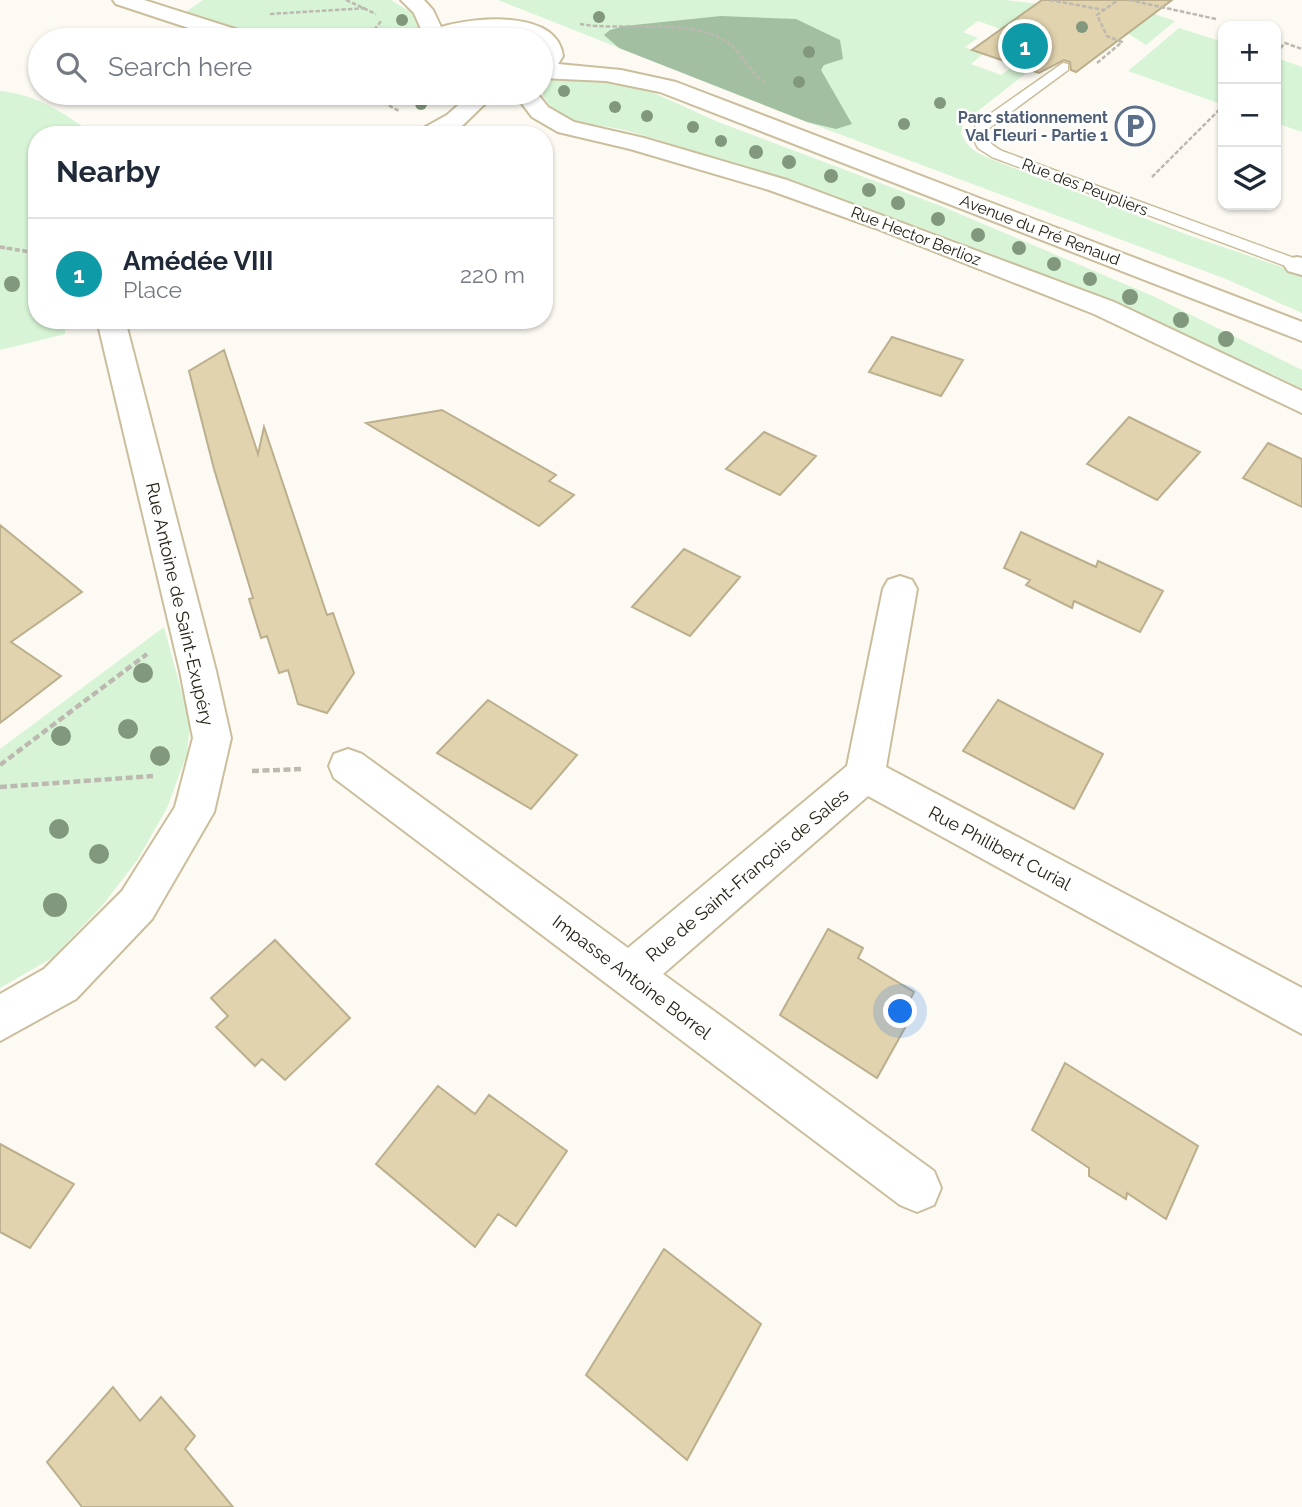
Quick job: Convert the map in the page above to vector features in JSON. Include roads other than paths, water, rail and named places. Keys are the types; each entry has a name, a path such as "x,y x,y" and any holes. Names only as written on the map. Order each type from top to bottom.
{"street":[{"path":"123,0 209,28"},
{"path":"411,0 423,10 429,28"},
{"path":"460,7 488,23"},
{"path":"461,28 488,23"},
{"name":"Avenue du Pré Renaud","path":"488,23 524,28"},
{"name":"Avenue du Pré Renaud","path":"553,45 649,69 683,81 778,129"},
{"name":"Avenue du Pré Renaud","path":"553,70 599,72 637,78 668,87 1184,284 1302,332"},
{"path":"426,126 437,105"},
{"path":"444,126 472,105"},
{"name":"Rue Hector Berlioz","path":"534,105 540,112 566,127 636,143 778,185 1104,308 1302,403"},
{"name":"Rue Antoine de Saint-Exupéry","path":"0,1019 60,984 137,905 194,812 212,738 198,671 113,329"},
{"path":"865,775 900,589"},
{"name":"Impasse Antoine Borrel","path":"348,766 917,1188"},
{"name":"Rue de Saint-François de Sales","path":"629,975 865,775"},
{"name":"Rue Philibert Curial","path":"865,775 1302,1012"}],"lane":[{"name":"Rue des Peupliers","path":"1063,67 981,127 979,136 983,145 1060,178 1300,266"}],"place":[{"name":"Amédée VIII","path":"1025,46"},
{"name":"Parc stationnement Val Fleuri - Partie 1","path":"1135,126"}]}
